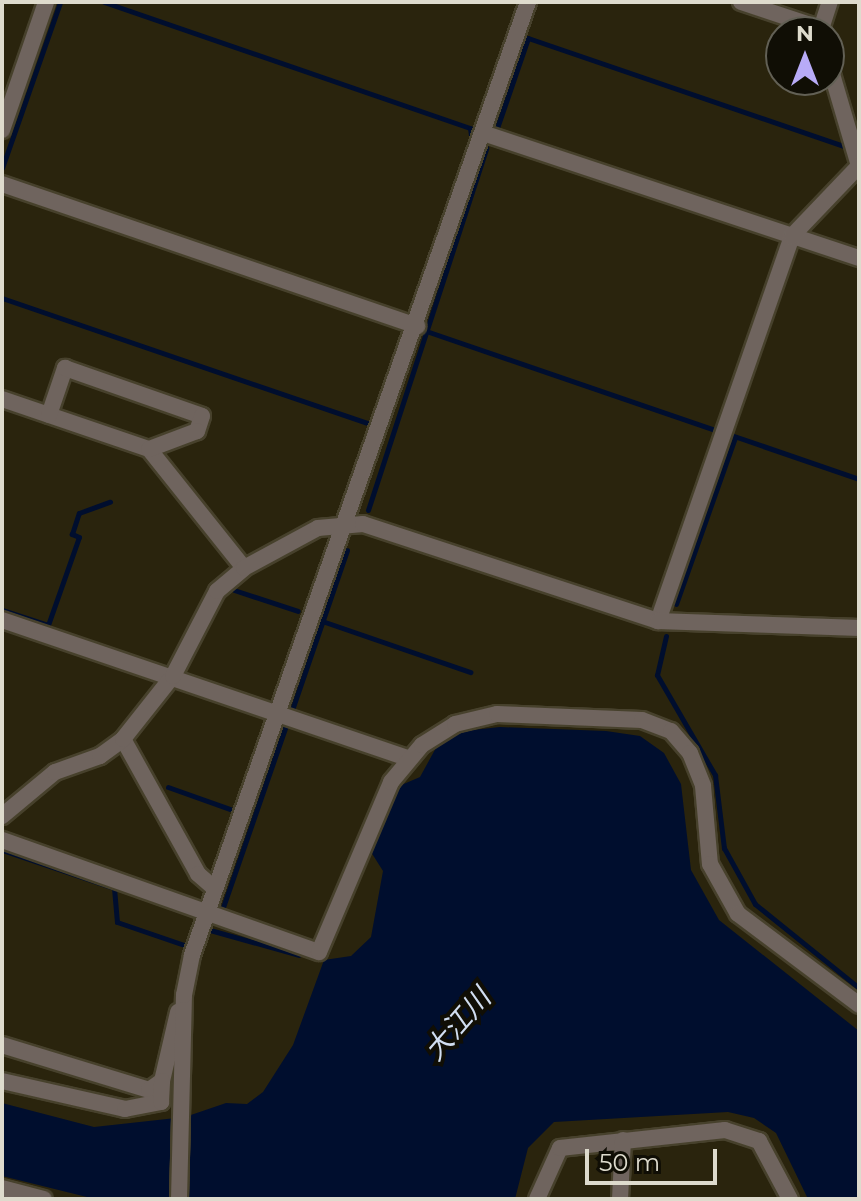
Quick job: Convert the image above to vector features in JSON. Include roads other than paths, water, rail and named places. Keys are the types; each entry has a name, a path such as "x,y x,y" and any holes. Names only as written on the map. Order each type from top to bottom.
{"street":[{"path":"2,130 46,2"},
{"path":"2,1081 125,1109 161,1102 162,1081 214,888 417,326 528,2"},
{"path":"741,2 780,16"},
{"path":"658,621 792,236 859,166 838,96"},
{"path":"483,133 859,258"},
{"path":"2,184 417,326"},
{"path":"49,415 65,368 202,416 197,431 149,449"},
{"path":"2,399 149,449 244,568"},
{"path":"2,816 55,772 100,756 123,739 173,676 217,591 244,568 318,528 363,524 658,621 859,628"},
{"path":"2,620 408,758"},
{"path":"2,840 319,952 391,782 408,758 455,724 497,714 642,720 671,731 690,753 703,786 710,864 722,893 773,945 859,1005"},
{"path":"123,739 198,874 214,888"},
{"path":"179,1199 184,995"},
{"path":"2,1045 137,1089 149,1090 162,1081"},
{"path":"537,1199 560,1148 623,1140 745,1133 767,1151 790,1199"},
{"path":"620,1199 623,1140"},
{"path":"2,1188 44,1199"}],"water":[{"name":"大江川","path":"500,727 606,731 640,736 664,753 681,784 691,870 719,920 859,1031 859,1199 808,1199 776,1133 754,1118 728,1112 554,1122 528,1148 515,1199 95,1199 2,1176 2,1103 94,1127 185,1117 226,1103 247,1104 263,1092 293,1045 324,960 351,956 371,937 383,871 371,852 399,786 420,777 437,746 454,732"}],"waterway":[{"path":"2,168 60,2"},
{"path":"104,2 470,128 472,143"},
{"path":"497,128 528,38 844,146"},
{"path":"368,510 486,148"},
{"path":"2,298 373,425"},
{"path":"429,332 715,430"},
{"path":"731,435 859,479"},
{"path":"676,604 735,437"},
{"path":"2,610 48,625 79,537 72,534 79,513 110,502"},
{"path":"292,710 347,550"},
{"path":"234,590 298,611"},
{"path":"322,621 470,672"},
{"path":"666,636 657,675 715,775 724,848 755,904 859,988"},
{"path":"221,913 287,722"},
{"path":"168,787 230,809"},
{"path":"2,850 114,888 117,922 184,945"},
{"path":"210,930 299,955"}]}
